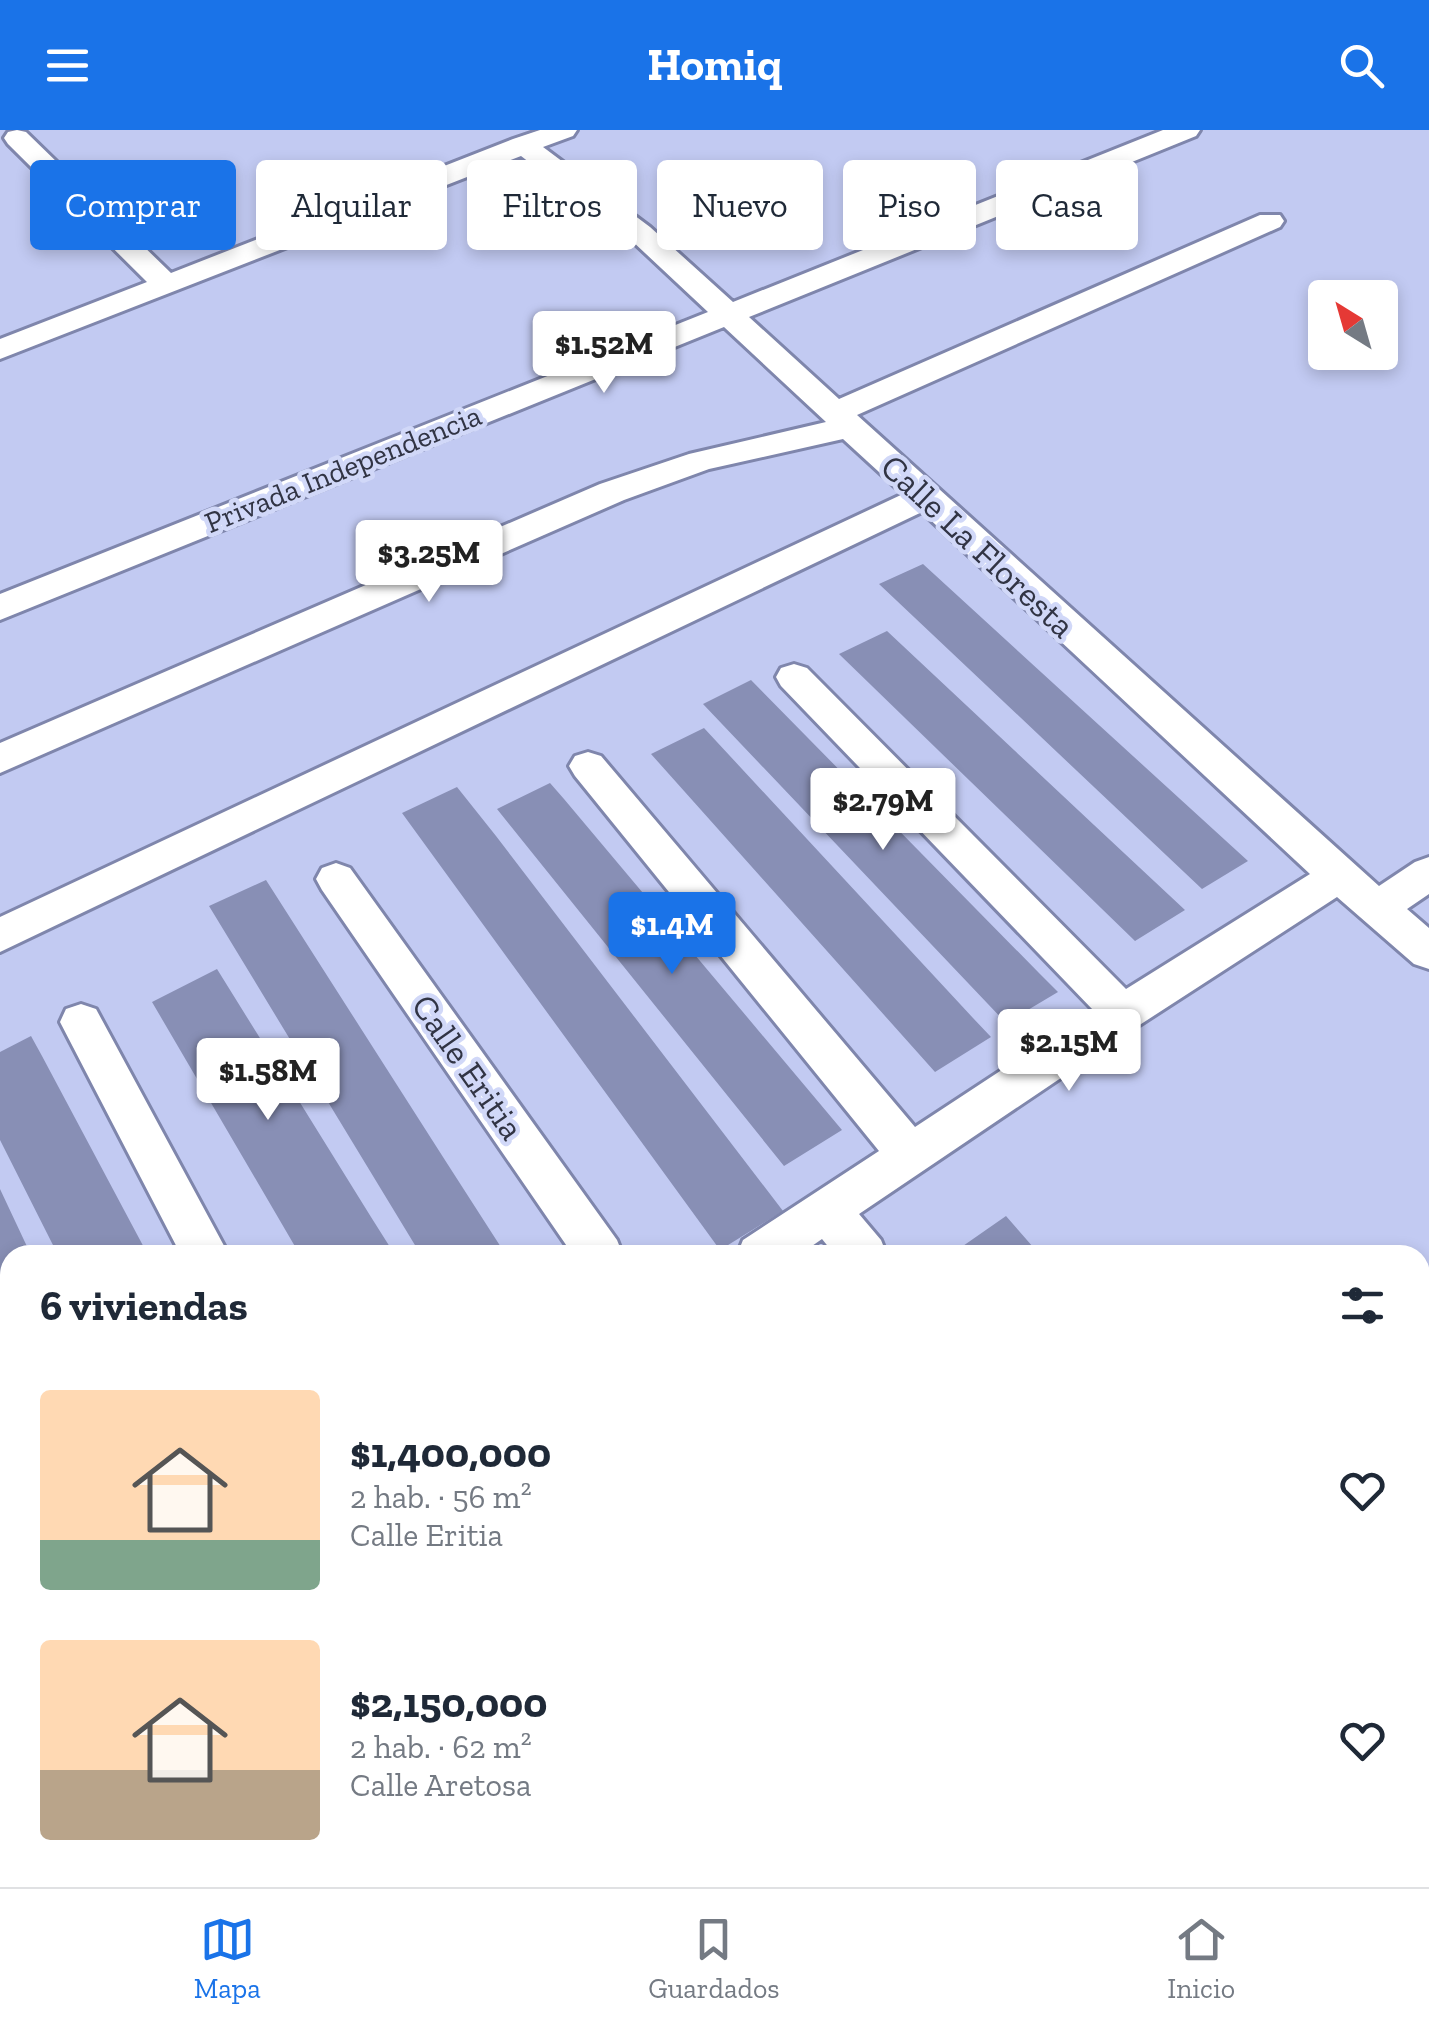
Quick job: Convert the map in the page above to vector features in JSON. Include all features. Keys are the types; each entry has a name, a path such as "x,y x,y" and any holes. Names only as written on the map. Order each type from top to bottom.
{"street":[{"path":"0,350 564,130"},
{"name":"Privada Independencia","path":"0,608 1187,130"},
{"path":"17,138 166,284"},
{"name":"Calle La Floresta","path":"523,145 640,233 926,498 1429,952"},
{"path":"0,758 612,492 701,460 842,420 1270,221"},
{"path":"0,935 926,498"},
{"path":"794,677 1123,1013"},
{"path":"588,766 911,1156"},
{"path":"1377,908 1429,873"},
{"path":"775,1245 1123,1013 1340,875"},
{"name":"Calle Eritia","path":"336,878 593,1245"},
{"path":"81,1022 201,1245"},
{"path":"827,1210 856,1245"}],"building":[{"path":"923,564 1248,861 1202,889 879,584"},
{"path":"887,631 1185,910 1135,941 839,654"},
{"path":"751,680 1058,992 1006,1023 703,704"},
{"path":"704,728 991,1037 935,1072 651,754"},
{"path":"550,783 842,1130 784,1166 497,809"},
{"path":"457,787 783,1211 728,1245 716,1245 402,813"},
{"path":"266,880 500,1245 415,1245 209,906"},
{"path":"217,969 389,1245 294,1245 152,1002"},
{"path":"31,1036 143,1245 53,1245 0,1140 0,1052"},
{"path":"0,1189 26,1245 0,1245"},
{"path":"1006,1216 1031,1245 964,1245"}]}
